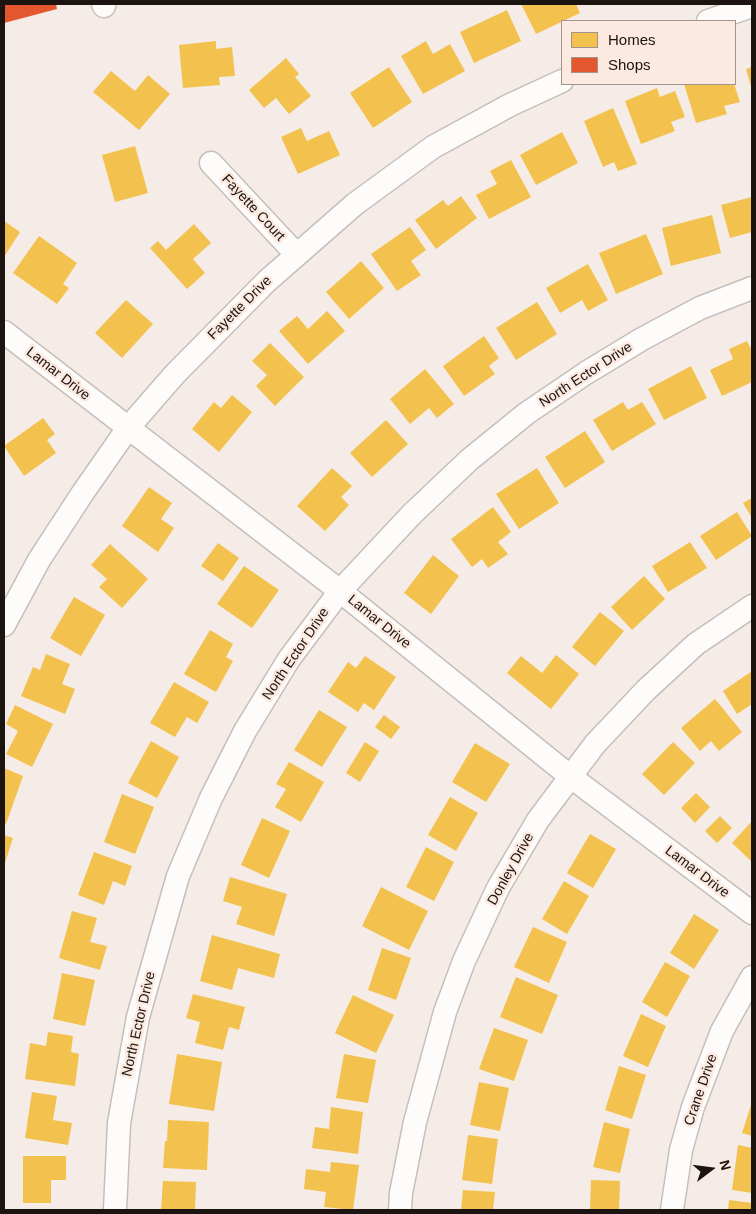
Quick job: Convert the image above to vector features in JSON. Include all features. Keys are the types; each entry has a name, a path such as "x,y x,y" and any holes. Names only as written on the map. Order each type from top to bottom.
{"street":[{"path":"711,20 752,6"},
{"name":"Fayette Drive","path":"4,623 45,552 82,494 128,428 175,374 296,254 355,204 433,147 510,105 561,82"},
{"name":"Fayette Court","path":"211,163 296,254"},
{"name":"North Ector Drive","path":"115,1210 119,1122 138,1017 178,876 211,798 245,731 289,659 340,591 412,514 462,466 527,413 586,373 642,339 700,308 752,288"},
{"name":"Lamar Drive","path":"4,332 340,591 571,777 752,914"},
{"name":"Donley Drive","path":"400,1210 401,1193 415,1122 445,1012 464,961 498,888 538,820 595,744 646,690 696,644 752,606"},
{"name":"Crane Drive","path":"672,1210 681,1150 693,1107 722,1031 752,977"}],"building: Homes":[{"path":"521,4 576,4 580,13 561,20 561,22 536,34"},
{"path":"507,10 521,41 474,63 460,32"},
{"path":"216,41 216,49 232,47 235,76 219,77 220,85 183,88 179,45"},
{"path":"426,41 433,54 450,44 465,71 423,94 401,56"},
{"path":"286,58 299,74 295,77 311,96 289,114 276,98 264,108 249,90"},
{"path":"389,67 412,102 373,128 350,93"},
{"path":"752,67 752,90 746,69"},
{"path":"111,71 135,91 148,75 170,94 139,130 93,92"},
{"path":"684,85 734,85 740,102 724,106 727,114 696,123"},
{"path":"657,88 660,97 675,91 685,117 671,122 675,131 641,144 625,101"},
{"path":"613,108 637,164 618,171 614,162 603,167 584,121"},
{"path":"301,128 307,141 329,131 340,155 298,174 281,137"},
{"path":"562,132 578,163 536,185 520,155"},
{"path":"135,146 148,193 115,202 102,155"},
{"path":"511,160 531,197 489,219 476,195 497,184 490,171"},
{"path":"461,196 477,218 436,249 415,220 443,200 448,206"},
{"path":"752,197 752,232 730,238 721,205"},
{"path":"712,215 721,253 671,266 662,228"},
{"path":"4,221 20,232 4,257"},
{"path":"194,224 211,243 193,259 205,273 187,289 150,248 158,241 166,250"},
{"path":"410,227 426,250 411,261 421,275 397,291 371,254"},
{"path":"646,234 663,274 616,294 599,253"},
{"path":"39,236 77,263 63,284 69,288 57,304 13,273"},
{"path":"361,261 384,288 349,319 326,292"},
{"path":"588,264 608,300 588,311 582,300 560,313 546,288"},
{"path":"126,300 153,324 122,358 95,333"},
{"path":"537,302 557,334 516,360 496,328"},
{"path":"327,311 345,331 308,364 279,331 297,316 308,329"},
{"path":"484,336 499,358 489,366 495,374 464,396 443,366"},
{"path":"747,341 752,351 752,382 722,396 710,370 733,359 729,349"},
{"path":"270,343 304,377 275,406 256,386 267,375 252,361"},
{"path":"691,366 707,398 664,420 648,389"},
{"path":"425,369 454,404 437,418 429,408 410,424 390,399"},
{"path":"232,395 252,412 219,452 192,429 214,402 221,408"},
{"path":"623,402 628,410 642,402 656,424 612,451 593,420"},
{"path":"43,418 55,434 47,440 56,453 24,476 4,446"},
{"path":"386,420 408,444 372,477 350,453"},
{"path":"585,431 605,462 565,488 545,457"},
{"path":"332,468 352,486 341,497 349,505 325,531 297,506"},
{"path":"537,468 559,503 519,529 496,494"},
{"path":"149,487 172,503 161,519 174,528 158,552 122,526"},
{"path":"752,498 752,518 743,503"},
{"path":"493,507 511,532 498,542 508,554 488,568 482,559 472,567 451,539"},
{"path":"737,512 752,536 716,560 700,536"},
{"path":"690,542 707,568 668,592 652,566"},
{"path":"218,543 239,558 223,581 201,566"},
{"path":"110,544 148,579 122,608 99,587 107,579 91,565"},
{"path":"433,555 459,576 431,614 404,593"},
{"path":"244,566 279,590 252,628 217,604"},
{"path":"644,576 665,599 632,630 611,607"},
{"path":"74,597 105,615 81,656 50,638"},
{"path":"600,612 624,631 595,666 572,647"},
{"path":"210,630 233,644 226,657 233,661 216,692 184,674"},
{"path":"46,654 70,664 62,684 75,689 65,714 21,696 33,667 40,670"},
{"path":"556,655 579,674 551,709 507,673 521,656 542,673"},
{"path":"365,656 396,677 374,710 364,703 358,712 328,692 348,662 356,668"},
{"path":"752,671 752,704 737,714 723,691"},
{"path":"174,682 209,702 197,723 187,717 175,737 150,723"},
{"path":"715,699 742,732 719,751 711,741 700,751 681,728"},
{"path":"15,705 53,724 32,767 6,754 18,731 6,724"},
{"path":"319,710 347,727 322,767 294,750"},
{"path":"384,715 400,727 391,739 375,727"},
{"path":"151,741 179,757 157,798 128,783"},
{"path":"365,742 379,751 360,782 346,773"},
{"path":"673,742 695,763 664,795 642,774"},
{"path":"475,743 510,764 486,802 452,782"},
{"path":"289,762 324,782 301,822 275,807 286,789 276,784"},
{"path":"4,768 23,776 6,824 4,823"},
{"path":"696,793 710,807 695,823 681,808"},
{"path":"122,794 154,807 135,854 104,842"},
{"path":"450,797 478,813 456,851 428,835"},
{"path":"720,816 732,828 717,843 705,831"},
{"path":"262,818 290,831 269,878 241,865"},
{"path":"752,821 752,862 732,843"},
{"path":"590,834 616,849 593,888 567,873"},
{"path":"4,835 13,838 4,866"},
{"path":"426,847 454,862 434,901 406,887"},
{"path":"94,852 132,866 125,886 113,881 104,905 78,895"},
{"path":"230,877 287,894 274,936 236,924 242,907 223,901"},
{"path":"564,881 589,896 567,934 542,919"},
{"path":"381,887 428,911 409,950 362,926"},
{"path":"72,911 97,918 90,942 107,946 100,970 59,958"},
{"path":"694,914 719,930 694,969 670,953"},
{"path":"533,927 567,942 549,983 514,967"},
{"path":"212,935 280,954 274,978 238,968 232,990 200,981"},
{"path":"382,948 411,958 396,1000 368,990"},
{"path":"665,962 690,976 667,1017 642,1002"},
{"path":"62,973 95,980 85,1026 53,1019"},
{"path":"516,977 558,995 542,1034 500,1017"},
{"path":"193,994 245,1007 239,1030 229,1027 223,1050 195,1043 200,1022 186,1018"},
{"path":"353,995 394,1015 376,1053 335,1033"},
{"path":"641,1014 666,1026 648,1067 623,1056"},
{"path":"494,1028 528,1040 514,1081 479,1069"},
{"path":"48,1032 73,1036 71,1052 79,1054 75,1086 25,1079 30,1043 46,1046"},
{"path":"177,1054 222,1062 214,1111 169,1104"},
{"path":"344,1054 376,1060 368,1103 336,1098"},
{"path":"619,1066 646,1075 632,1119 605,1110"},
{"path":"479,1082 509,1088 500,1131 470,1125"},
{"path":"32,1092 57,1096 53,1120 72,1123 68,1145 25,1138"},
{"path":"752,1102 752,1136 742,1133"},
{"path":"331,1107 363,1112 358,1154 312,1148 315,1127 329,1129"},
{"path":"168,1120 209,1122 207,1170 163,1168"},
{"path":"604,1122 630,1129 620,1173 593,1167"},
{"path":"468,1135 498,1139 492,1184 462,1180"},
{"path":"738,1145 752,1148 752,1193 732,1190"},
{"path":"23,1156 66,1156 66,1180 51,1180 51,1203 23,1203"},
{"path":"331,1162 359,1165 353,1210 324,1207 326,1192 304,1189 306,1169 330,1172"},
{"path":"591,1180 620,1181 619,1210 590,1210"},
{"path":"163,1181 196,1182 195,1210 161,1210"},
{"path":"463,1190 495,1192 493,1210 461,1210"},
{"path":"729,1200 752,1203 752,1210 728,1210"}],"building: Shops":[{"path":"4,4 56,4 57,9 4,23"}]}
